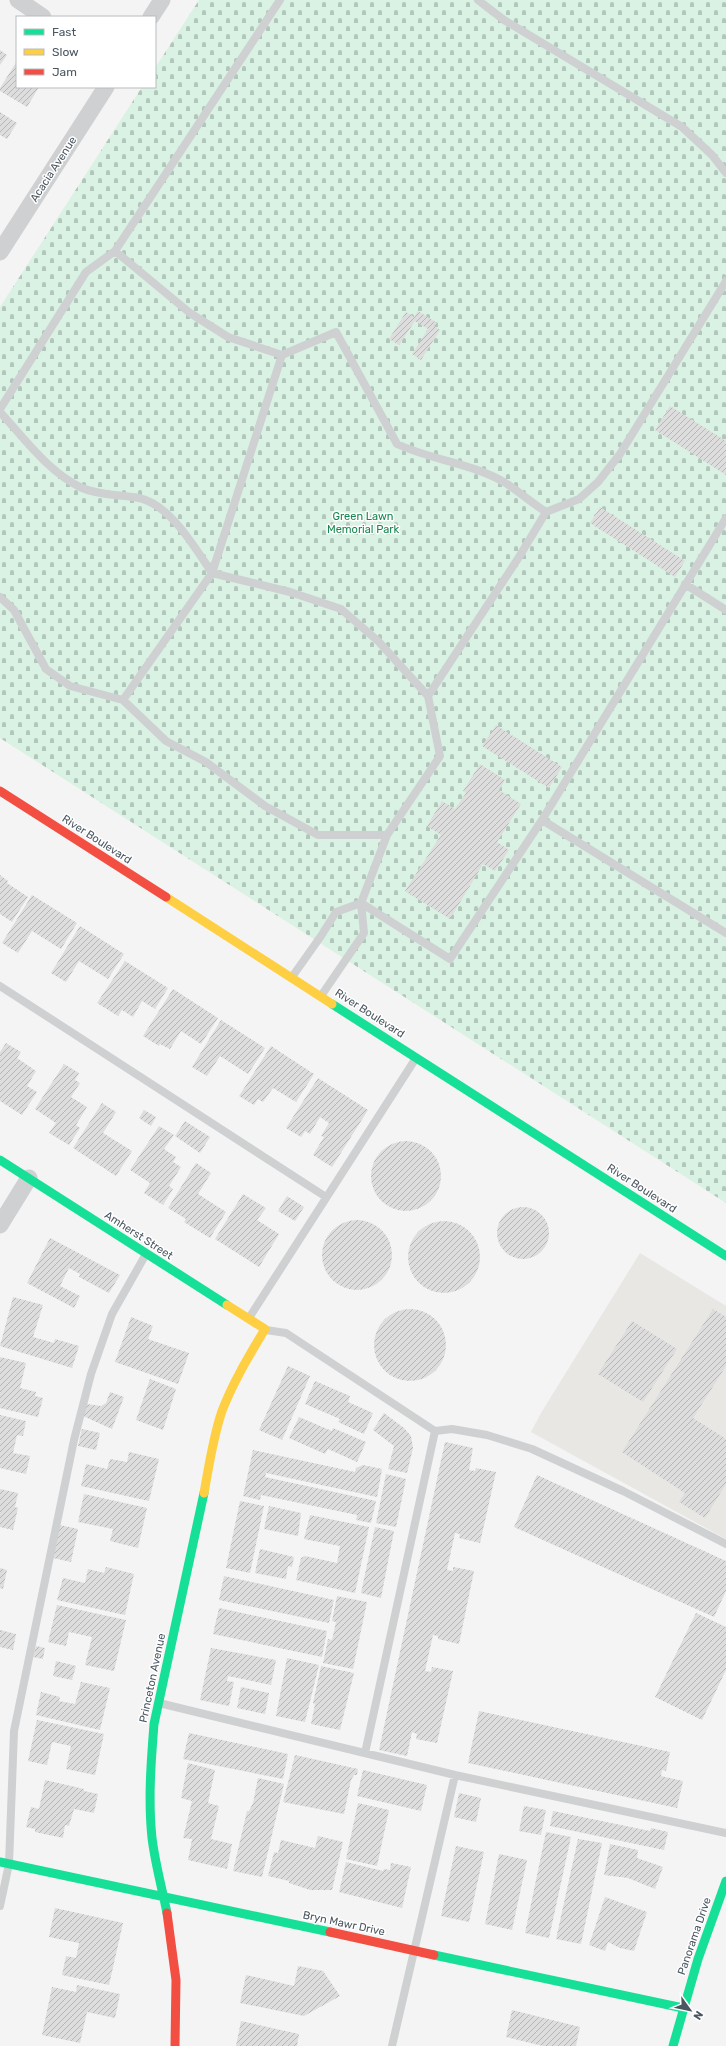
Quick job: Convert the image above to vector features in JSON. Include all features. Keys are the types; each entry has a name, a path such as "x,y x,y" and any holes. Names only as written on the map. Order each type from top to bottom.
{"street":[{"path":"18,0 42,16"},
{"path":"152,16 162,0"},
{"name":"Acacia Avenue","path":"0,252 105,88"},
{"name":"River Boulevard","path":"0,791 726,1256"},
{"name":"Amherst Street","path":"0,1160 266,1329"},
{"path":"0,1225 29,1178"},
{"name":"Princeton Avenue","path":"175,2046 177,2018 176,1975 172,1939 154,1853 149,1803 150,1767 159,1703 224,1403 235,1379 266,1329"},
{"name":"Bryn Mawr Drive","path":"5,1863 683,2008"},
{"name":"Panorama Drive","path":"673,2046 698,1959 726,1881"}],"lane":[{"path":"280,0 114,251 86,272 0,410 53,469 82,488 109,495 140,499 159,508 186,534 212,574 290,592 341,609 378,641 428,696 440,756 387,835 360,903 364,933 320,996"},
{"path":"478,0 504,20 682,127 712,155 726,173"},
{"path":"114,251 190,314 228,337 282,355 336,332 397,444 413,451 472,469 504,482 546,512"},
{"path":"428,696 519,558 546,512 579,499 598,482 620,454 726,281"},
{"path":"123,700 212,574 282,355"},
{"path":"360,903 450,959 542,820 726,518"},
{"path":"685,584 726,610"},
{"path":"0,597 14,610 46,669 70,686 123,700 166,741 206,762 265,806 318,835 387,835"},
{"path":"542,820 726,933"},
{"path":"292,978 336,912 360,903"},
{"path":"0,986 326,1197"},
{"path":"249,1319 416,1057"},
{"path":"0,1906 5,1863 14,1731 74,1440 91,1374 112,1314 147,1254"},
{"path":"266,1329 286,1333 435,1432 452,1428 473,1432 532,1449 623,1491 726,1544"},
{"path":"365,1753 435,1432"},
{"path":"159,1703 455,1775 726,1833"},
{"path":"392,2046 455,1775"}],"shaded area":[{"path":"640,1253 726,1306 726,1539 531,1432 541,1413"}],"green space":[{"name":"Green Lawn Memorial Park","path":"199,0 726,0 726,1203 0,738 0,307 141,88 156,88 156,66"}],"building":[{"path":"0,50 7,55 0,65"},
{"path":"16,63 16,88 38,88 27,107 0,91 0,88"},
{"path":"0,112 17,123 7,139 0,135"},
{"path":"418,311 437,323 434,326 440,330 421,360 412,354 428,329 415,321 399,345 389,339 406,312 414,317"},
{"path":"670,406 726,441 726,475 655,430"},
{"path":"600,507 685,561 675,577 590,523"},
{"path":"496,725 562,767 549,788 482,746"},
{"path":"480,764 505,780 499,790 521,804 497,842 509,850 495,871 483,864 450,919 405,891 441,835 427,826 442,801 455,809 466,793 463,791"},
{"path":"0,875 8,881 7,883 28,897 12,922 0,914"},
{"path":"32,895 77,923 61,949 32,931 18,953 2,943"},
{"path":"80,926 124,954 108,979 79,961 66,982 51,973"},
{"path":"125,961 168,988 155,1009 142,1001 133,1017 122,1010 118,1016 97,1003"},
{"path":"173,989 218,1018 201,1044 181,1031 170,1049 160,1044 159,1046 143,1036"},
{"path":"221,1020 265,1048 248,1074 220,1056 207,1076 192,1067"},
{"path":"6,1043 21,1052 17,1058 36,1071 27,1086 37,1092 22,1115 0,1101 0,1052"},
{"path":"271,1046 314,1074 296,1102 273,1088 263,1102 258,1099 254,1105 239,1096"},
{"path":"64,1064 79,1073 75,1080 80,1083 71,1097 87,1107 76,1125 80,1128 69,1145 49,1133 56,1123 35,1109"},
{"path":"318,1078 368,1110 332,1167 313,1155 324,1137 321,1136 329,1123 320,1117 310,1134 305,1131 301,1137 286,1128"},
{"path":"102,1103 116,1112 103,1133 132,1151 116,1176 73,1148"},
{"path":"144,1110 156,1117 151,1126 139,1118"},
{"path":"185,1121 210,1137 200,1153 175,1136"},
{"path":"159,1126 174,1135 164,1149 176,1157 173,1162 181,1167 169,1186 173,1189 163,1205 144,1193 150,1183 130,1170"},
{"path":"406,1141 419,1144 431,1151 438,1163 441,1176 438,1189 431,1201 419,1208 406,1211 393,1208 381,1201 374,1189 371,1176 374,1163 381,1151 393,1144"},
{"path":"196,1163 211,1173 198,1194 226,1212 210,1238 184,1222 186,1219 168,1208"},
{"path":"243,1194 266,1208 257,1220 279,1234 259,1267 215,1239"},
{"path":"287,1196 304,1207 295,1221 278,1211"},
{"path":"523,1207 533,1209 541,1215 547,1223 549,1233 547,1243 541,1251 533,1257 523,1259 513,1257 505,1251 499,1243 497,1233 499,1223 505,1215 513,1209"},
{"path":"350,1220 364,1220 377,1226 386,1235 392,1248 390,1268 382,1280 364,1290 350,1290 337,1284 328,1275 322,1262 322,1248 328,1235 337,1226"},
{"path":"437,1221 451,1221 458,1223 470,1231 478,1243 480,1257 478,1271 470,1283 458,1291 451,1293 437,1293 430,1291 418,1283 410,1271 408,1264 408,1250 410,1243 418,1231 430,1223"},
{"path":"50,1238 120,1275 109,1293 79,1277 80,1274 69,1268 60,1286 80,1296 74,1308 27,1283"},
{"path":"13,1297 43,1305 33,1337 54,1343 55,1339 79,1346 72,1368 0,1346"},
{"path":"410,1309 430,1315 440,1325 446,1345 440,1365 430,1375 410,1381 390,1375 380,1365 374,1345 380,1325 390,1315"},
{"path":"713,1309 726,1317 726,1366 693,1418 726,1439 726,1484 705,1518 679,1502 685,1493 622,1452"},
{"path":"131,1317 153,1326 148,1339 189,1353 178,1384 115,1362"},
{"path":"632,1321 677,1349 643,1402 598,1374"},
{"path":"0,1357 26,1363 20,1388 36,1392 35,1396 43,1398 38,1417 0,1408"},
{"path":"288,1366 310,1376 282,1440 259,1430"},
{"path":"150,1379 176,1389 163,1430 136,1420"},
{"path":"315,1381 350,1396 348,1402 373,1413 364,1434 338,1422 340,1419 305,1404"},
{"path":"110,1392 124,1397 112,1429 83,1416 87,1404 101,1406 106,1403"},
{"path":"384,1413 404,1428 411,1436 413,1448 407,1473 388,1469 394,1446 373,1430"},
{"path":"0,1415 26,1421 23,1436 17,1435 13,1453 30,1456 26,1474 0,1468"},
{"path":"299,1417 332,1431 333,1428 366,1442 357,1462 328,1449 325,1454 289,1438"},
{"path":"82,1429 100,1433 96,1450 78,1446"},
{"path":"445,1442 473,1448 469,1470 475,1471 476,1468 496,1472 480,1543 459,1538 460,1534 455,1533 447,1570 453,1571 453,1567 474,1571 459,1644 438,1639 438,1636 433,1635 425,1671 431,1672 432,1667 453,1671 437,1743 416,1739 417,1734 412,1732 407,1756 379,1750"},
{"path":"253,1450 355,1472 356,1468 363,1465 382,1469 377,1497 266,1473 265,1477 376,1501 371,1523 356,1520 357,1515 261,1495 260,1500 243,1496"},
{"path":"129,1452 159,1459 149,1501 81,1486 86,1464 107,1469 110,1459 127,1462"},
{"path":"386,1474 406,1479 396,1527 376,1523"},
{"path":"537,1475 726,1561 726,1591 714,1617 514,1527"},
{"path":"0,1489 18,1493 15,1507 18,1508 13,1530 0,1527"},
{"path":"84,1494 147,1508 138,1548 110,1541 113,1529 78,1522"},
{"path":"240,1501 264,1506 250,1573 226,1568"},
{"path":"269,1506 301,1513 298,1536 264,1529"},
{"path":"310,1515 369,1527 355,1593 296,1580 301,1558 305,1556 337,1563 340,1546 304,1539"},
{"path":"60,1525 78,1529 71,1562 53,1558"},
{"path":"375,1527 394,1531 381,1598 361,1593"},
{"path":"260,1549 294,1557 292,1567 288,1566 286,1579 255,1573"},
{"path":"106,1567 134,1574 125,1615 57,1600 63,1578 85,1583 88,1569 104,1573"},
{"path":"0,1568 7,1570 3,1589 0,1588"},
{"path":"224,1576 334,1600 329,1623 219,1600"},
{"path":"337,1596 367,1602 353,1669 323,1663 328,1639 332,1640 336,1622 332,1621"},
{"path":"57,1605 126,1620 114,1671 85,1665 92,1637 69,1632 66,1646 48,1642"},
{"path":"219,1608 327,1631 322,1657 213,1634"},
{"path":"696,1613 726,1627 726,1670 702,1720 655,1697"},
{"path":"0,1630 16,1634 13,1650 0,1647"},
{"path":"36,1646 45,1648 43,1659 33,1657"},
{"path":"211,1648 276,1660 271,1685 228,1676 227,1681 234,1682 229,1706 200,1700"},
{"path":"287,1658 319,1665 305,1722 276,1716"},
{"path":"56,1661 76,1666 72,1680 53,1676"},
{"path":"321,1666 354,1673 340,1730 311,1724 315,1704 313,1703"},
{"path":"81,1682 110,1688 100,1730 36,1715 41,1692 60,1697 59,1701 75,1704"},
{"path":"241,1687 269,1693 265,1714 237,1708"},
{"path":"479,1711 670,1752 666,1771 662,1770 661,1776 683,1781 677,1808 468,1763"},
{"path":"37,1720 104,1734 95,1775 66,1769 71,1746 52,1742 47,1765 28,1761"},
{"path":"189,1733 288,1754 283,1779 183,1759"},
{"path":"295,1755 358,1769 357,1775 354,1775 351,1780 344,1814 283,1802"},
{"path":"188,1763 215,1770 208,1803 219,1806 211,1839 232,1844 227,1869 188,1860 192,1839 183,1838 192,1801 181,1798"},
{"path":"363,1770 427,1785 421,1811 357,1796"},
{"path":"258,1778 284,1784 262,1877 233,1871 247,1811 249,1811 253,1803"},
{"path":"45,1780 84,1789 84,1791 98,1794 94,1813 74,1809 69,1826 65,1825 63,1838 35,1832 35,1829 26,1827 31,1807 39,1809"},
{"path":"459,1793 481,1798 476,1822 454,1817"},
{"path":"358,1803 389,1810 377,1866 346,1859"},
{"path":"524,1806 546,1810 541,1835 519,1831"},
{"path":"553,1811 650,1831 651,1828 668,1832 664,1850 550,1826"},
{"path":"546,1832 571,1837 549,1938 525,1933"},
{"path":"318,1836 343,1842 332,1890 310,1890 289,1883 289,1881 268,1876 274,1852 278,1853 281,1840 315,1848"},
{"path":"578,1839 602,1843 581,1944 556,1939"},
{"path":"610,1844 638,1850 637,1858 663,1867 655,1889 628,1878 604,1875"},
{"path":"456,1846 484,1852 469,1922 441,1916"},
{"path":"499,1854 527,1860 512,1930 485,1924"},
{"path":"346,1862 383,1871 384,1869 390,1870 391,1863 411,1867 402,1908 339,1892"},
{"path":"605,1897 647,1912 634,1951 620,1948 608,1942 605,1951 589,1945"},
{"path":"55,1908 123,1923 109,1985 62,1975 66,1956 76,1958 79,1943 49,1937"},
{"path":"298,1966 323,1971 340,1996 304,2016 240,2003 246,1975 294,1986"},
{"path":"77,1985 120,1994 115,2018 87,2012 80,2043 42,2035 52,1987 76,1992"},
{"path":"512,2010 580,2027 576,2046 543,2046 506,2037"},
{"path":"241,2021 299,2034 297,2046 236,2046"}],"traffic: fast":[{"path":"332,1004 726,1256"},
{"path":"0,1160 227,1305"},
{"path":"167,1913 155,1857 150,1810 150,1781 154,1724 204,1493"},
{"path":"0,1862 330,1932"},
{"path":"673,2046 698,1959 726,1881"},
{"path":"434,1955 683,2008"}],"traffic: slow":[{"path":"166,897 332,1004"},
{"path":"204,1493 214,1441 226,1400 236,1379 265,1329 227,1305"}],"traffic: jam":[{"path":"0,791 166,897"},
{"path":"167,1913 176,1980 175,2046"},
{"path":"330,1932 434,1955"}]}
